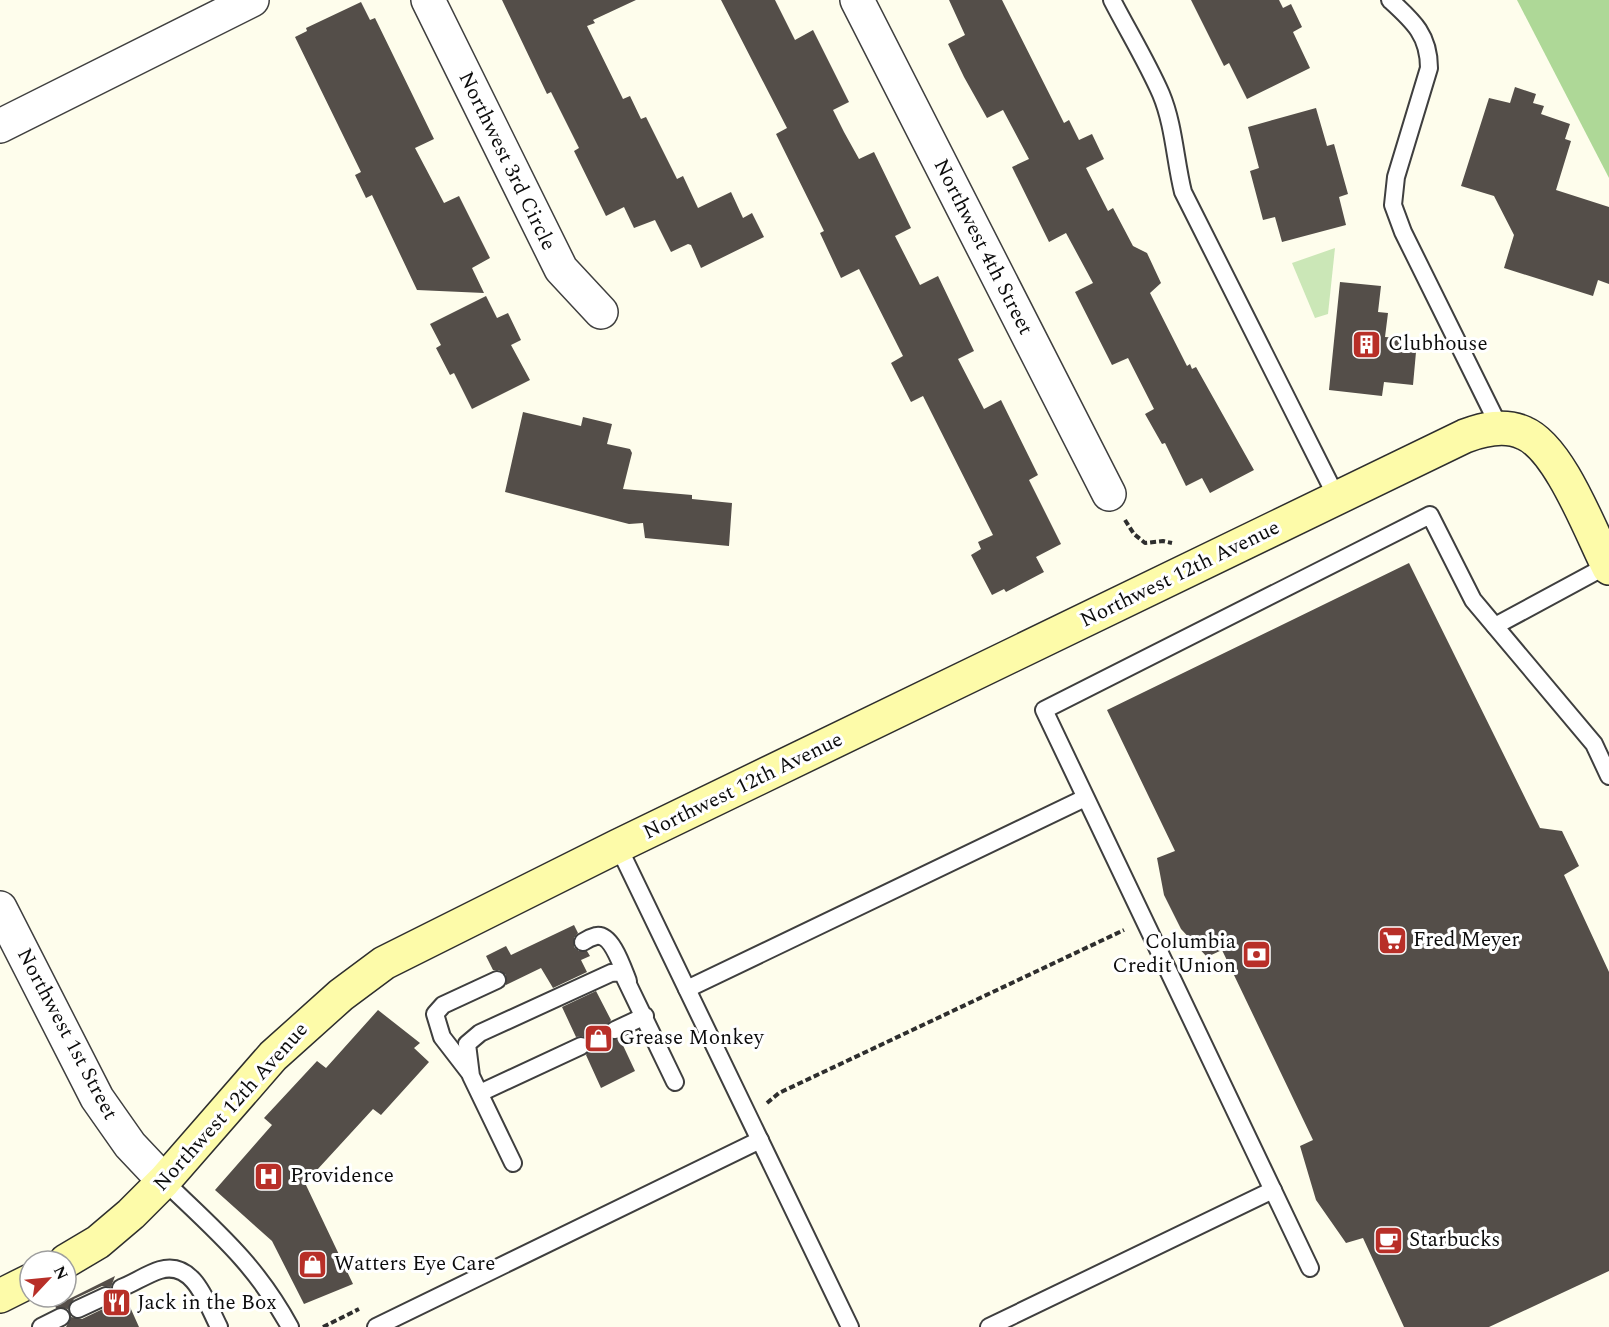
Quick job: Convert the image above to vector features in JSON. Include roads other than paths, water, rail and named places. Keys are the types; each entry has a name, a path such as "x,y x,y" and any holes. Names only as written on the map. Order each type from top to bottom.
{"street":[{"path":"0,126 252,0"},
{"name":"Northwest 3rd Circle","path":"428,0 561,269 601,312"},
{"name":"Northwest 4th Street","path":"857,0 1109,494"},
{"path":"1500,428 1522,432 1536,439 1548,452 1564,477 1608,567"},
{"name":"Northwest 12th Avenue","path":"78,1254 98,1242 164,1181 273,1056 340,995 384,963 427,939 1465,436 1500,428"},
{"name":"Northwest 1st Street","path":"0,908 98,1098 130,1145 164,1181"},
{"path":"0,1296 18,1287"}],"lane":[{"path":"1112,0 1161,95 1173,131 1177,167 1184,192 1337,498"},
{"path":"1390,0 1416,24 1429,52 1429,68 1396,177 1393,205 1403,232 1500,428"},
{"path":"1310,1269 1044,710 1430,515 1473,600 1594,744 1609,777"},
{"path":"1495,626 1608,567"},
{"path":"687,988 1085,798"},
{"path":"618,846 850,1327"},
{"path":"582,942 596,936 604,937 611,944 675,1082"},
{"path":"471,1076 467,1044 480,1033 611,973 622,972 628,981"},
{"path":"497,980 443,1005 435,1014 442,1038 471,1076 513,1163"},
{"path":"615,1030 645,1016"},
{"path":"480,1094 581,1046"},
{"path":"376,1327 760,1140"},
{"path":"164,1181 250,1266 271,1293 290,1327"},
{"path":"989,1327 1273,1190"},
{"path":"78,1309 160,1270 181,1271 197,1284 219,1327"},
{"path":"41,1327 61,1317"}],"place":[{"name":"Clubhouse","path":"1367,344"},
{"name":"Fred Meyer","path":"1392,940"},
{"name":"Columbia Credit Union","path":"1257,954"},
{"name":"Grease Monkey","path":"598,1038"},
{"name":"Providence","path":"269,1176"},
{"name":"Starbucks","path":"1388,1240"},
{"name":"Watters Eye Care","path":"313,1264"},
{"name":"Jack in the Box","path":"116,1303"}]}
